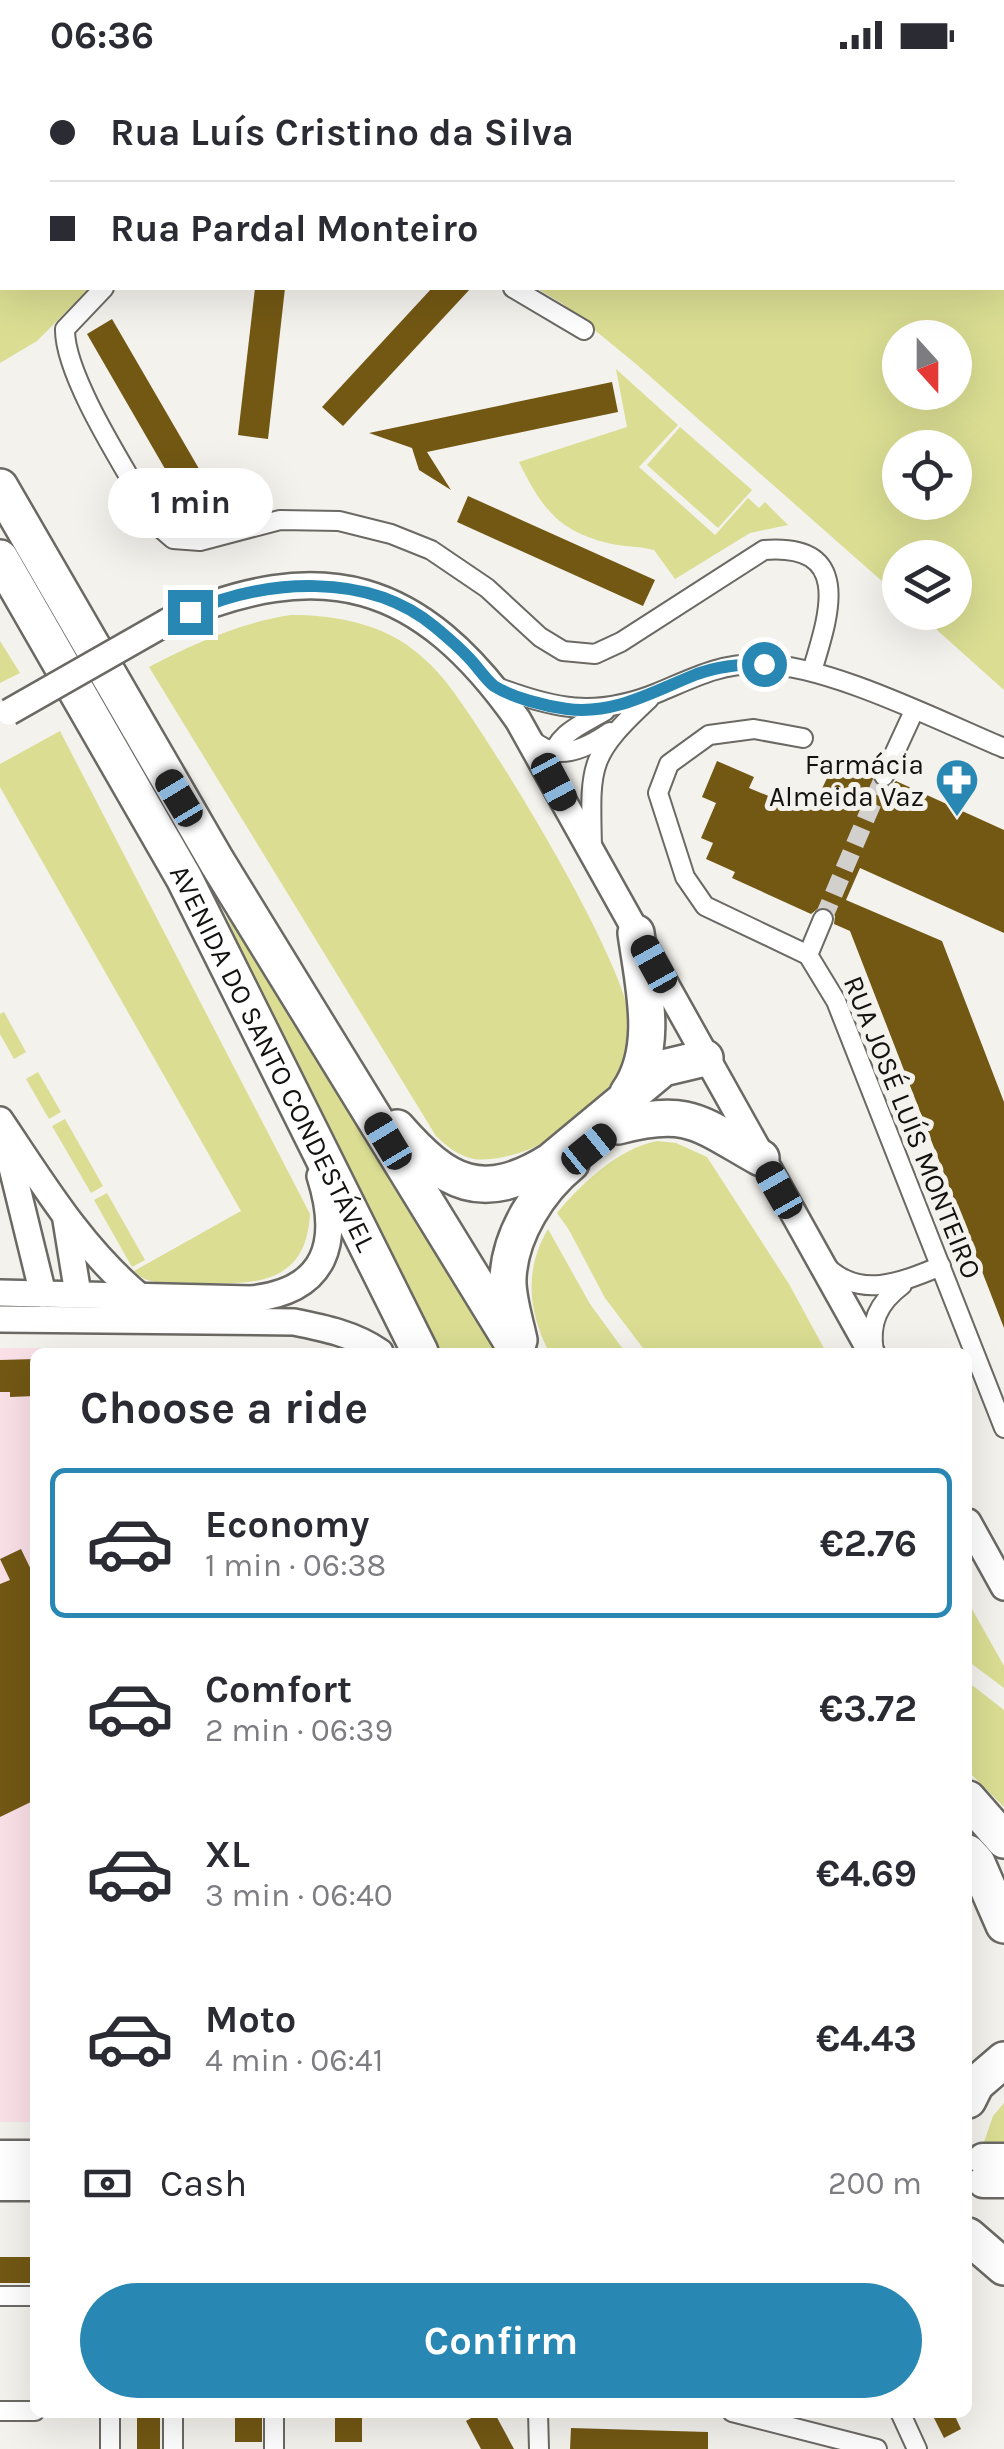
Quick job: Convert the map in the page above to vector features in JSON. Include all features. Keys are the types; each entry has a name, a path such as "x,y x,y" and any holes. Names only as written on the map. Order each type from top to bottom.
{"highway":[{"name":"AVENIDA DO SANTO CONDESTÁVEL","path":"0,488 140,733 518,1348"},
{"name":"AVENIDA DO SANTO CONDESTÁVEL","path":"0,558 184,878 418,1348"},
{"path":"338,1059 436,1169 474,1183 494,1184 534,1171 618,1116 636,1082 647,1016 636,933"},
{"path":"519,1348 508,1279 520,1229 542,1192 663,1068 704,1058"},
{"path":"618,1116 670,1115 690,1119 761,1158"},
{"path":"972,1804 1004,1840"},
{"path":"972,1857 1004,1925"}],"main road":[{"path":"0,2156 30,2156"},
{"path":"0,2185 30,2185"}],"street":[{"path":"102,290 66,329 65,349 80,387 158,526 173,540 200,540 280,520 338,521 391,534 431,550 488,588 540,637 563,651 595,654 621,642 764,550 790,548 810,556 823,568 829,584 830,610 812,671"},
{"path":"516,290 584,330"},
{"path":"5,715 167,622 247,592 301,586 353,590 394,603 430,623 466,654 494,686 526,734 704,1058 871,1348"},
{"path":"554,782 550,772 552,752 567,732 618,715 696,674 740,664 812,671 1004,748"},
{"path":"494,686 536,702 618,715"},
{"path":"884,776 914,711"},
{"path":"592,852 594,771 618,715"},
{"name":"RUA JOSÉ LUÍS MONTEIRO","path":"803,738 754,730 709,735 670,764 658,793 684,877 705,906 808,955 836,1001 1002,1418"},
{"path":"526,734 552,752"},
{"path":"808,955 823,919"},
{"path":"0,1294 251,1298 274,1296 304,1283 318,1269 331,1227 328,1202 299,1114"},
{"path":"0,1123 106,1268 136,1294"},
{"path":"0,1123 12,1157 43,1294"},
{"path":"0,1186 12,1157"},
{"path":"66,1217 78,1294"},
{"path":"816,1254 835,1274 854,1284 878,1286 915,1277"},
{"path":"873,1348 874,1320 880,1303 898,1286 941,1266"},
{"path":"0,1319 294,1322 333,1330 374,1348"},
{"path":"972,1529 1004,1587"},
{"path":"0,2296 30,2296"},
{"path":"0,2410 30,2410"},
{"path":"110,2418 110,2449"},
{"path":"173,2418 174,2449"},
{"path":"274,2418 274,2449"},
{"path":"538,2418 539,2449"},
{"path":"756,2418 877,2449"},
{"path":"903,2418 917,2449"}],"shaded area":[{"path":"0,1348 30,1348 30,2122 0,2122"}],"green space":[{"path":"0,290 88,290 37,341 0,363"},
{"path":"539,290 1004,290 1004,690 937,630 972,630 972,540 882,540 882,581 636,364 563,304"},
{"path":"616,369 678,425 639,467 715,535 748,498 759,508 765,502 788,525 750,533 675,579 654,550 591,538 553,515 519,462 627,427"},
{"path":"680,427 752,490 718,528 647,465"},
{"path":"291,615 337,618 366,625 407,645 437,672 523,799 608,957 625,999 631,1029 624,1063 594,1102 534,1147 481,1160 458,1153 436,1136 149,667 218,635"},
{"path":"0,641 20,673 0,683"},
{"path":"60,731 310,1214 298,1256 272,1277 235,1283 170,1283 154,1282 134,1271 241,1211 0,787 0,764"},
{"path":"207,871 505,1348 433,1348 249,969"},
{"path":"4,1012 26,1052 14,1059 0,1034 0,1014"},
{"path":"38,1072 61,1112 49,1119 26,1079"},
{"path":"65,1119 103,1186 91,1193 52,1126"},
{"path":"657,1141 676,1143 707,1157 789,1284 824,1348 643,1348 605,1298 557,1213 589,1179 615,1159"},
{"path":"107,1193 145,1260 132,1267 94,1200"},
{"path":"548,1229 590,1304 622,1348 547,1348 533,1306 532,1275"},
{"path":"972,1609 1004,1666 1004,1688 972,1664"},
{"path":"972,1685 1004,1710 1004,1807 972,1775"},
{"path":"1004,2103 1004,2145 983,2145 993,2116"}],"building":[{"path":"255,290 285,290 268,439 238,435"},
{"path":"430,290 469,290 343,426 322,407"},
{"path":"112,319 216,498 190,512 87,334"},
{"path":"612,382 618,412 427,452 451,490 419,470 412,448 369,433"},
{"path":"468,496 655,580 643,606 457,522"},
{"path":"838,755 873,771 873,782 880,788 890,787 896,781 1004,830 1004,933 860,868 846,900 942,941 1004,1102 1004,1328 850,931 834,924 835,916 829,908 820,907 811,914 732,878 735,872 706,859 713,843 701,838 716,803 702,797 717,761 754,777 749,788 805,811 813,792 819,795"},
{"path":"30,1359 30,1396 10,1397 10,1392 0,1392 0,1360"},
{"path":"21,1549 30,1568 30,1802 0,1817 0,1584 10,1580 0,1559"},
{"path":"0,2257 30,2257 30,2283 0,2283"},
{"path":"137,2418 160,2418 160,2449 137,2449"},
{"path":"235,2418 262,2418 262,2442 235,2442"},
{"path":"335,2418 362,2418 362,2442 335,2442"},
{"path":"497,2418 514,2449 481,2449 466,2421"},
{"path":"934,2418 956,2418 961,2429 944,2438"},
{"path":"571,2428 708,2432 708,2449 570,2449"}],"tunnel":[{"path":"823,919 884,776"}],"place":[{"name":"Farmácia Almeida Vaz","path":"957,818"}],"route":[{"path":"190,612 247,592 284,586 353,590 394,603 430,623 466,654 494,686 536,702 566,708 614,706 654,694 696,674 740,664 764,664"}]}
